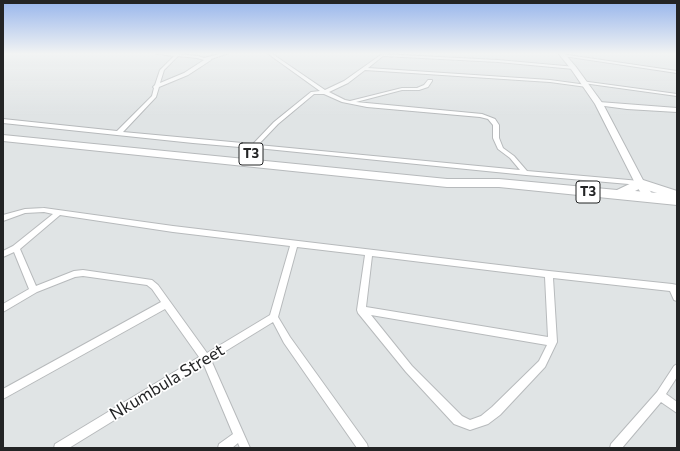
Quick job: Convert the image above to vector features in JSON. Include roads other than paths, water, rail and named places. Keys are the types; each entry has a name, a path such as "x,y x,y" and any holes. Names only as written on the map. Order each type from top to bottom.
{"highway":[{"name":"T3","path":"3,129 253,154 448,183 499,184 677,200"},
{"name":"T3","path":"3,138 253,154"},
{"path":"618,195 640,183 677,195"}],"street":[{"path":"119,133 154,96 155,88 160,74"},
{"path":"155,88 186,74"},
{"path":"298,74 325,92 348,102 375,106 480,115 490,118 496,125 496,138 501,149 512,157 526,173"},
{"path":"253,154 276,122 313,93 325,92 346,82 358,74"},
{"path":"443,74 585,84 677,95"},
{"path":"578,74 599,104 640,183 650,198"},
{"path":"348,102 402,89 417,89 426,86 430,81"},
{"path":"599,104 677,110"},
{"path":"3,121 192,141 253,154 526,173 640,183"},
{"path":"3,218 35,209 174,229 549,274 674,287 677,297"},
{"path":"3,254 16,248 58,213"},
{"path":"294,243 274,316 287,340 363,448"},
{"path":"16,248 34,290"},
{"path":"369,252 361,310 409,369 458,420 470,425 484,420 496,411 542,364 553,342 549,274"},
{"path":"3,308 34,290 65,277 82,273 149,282 155,287 206,358 245,448"},
{"path":"3,394 166,304"},
{"path":"361,310 553,342"},
{"name":"Nkumbula Street","path":"59,448 274,316"},
{"path":"617,447 660,395 677,369"},
{"path":"660,395 677,408"},
{"path":"223,448 239,436"}]}
